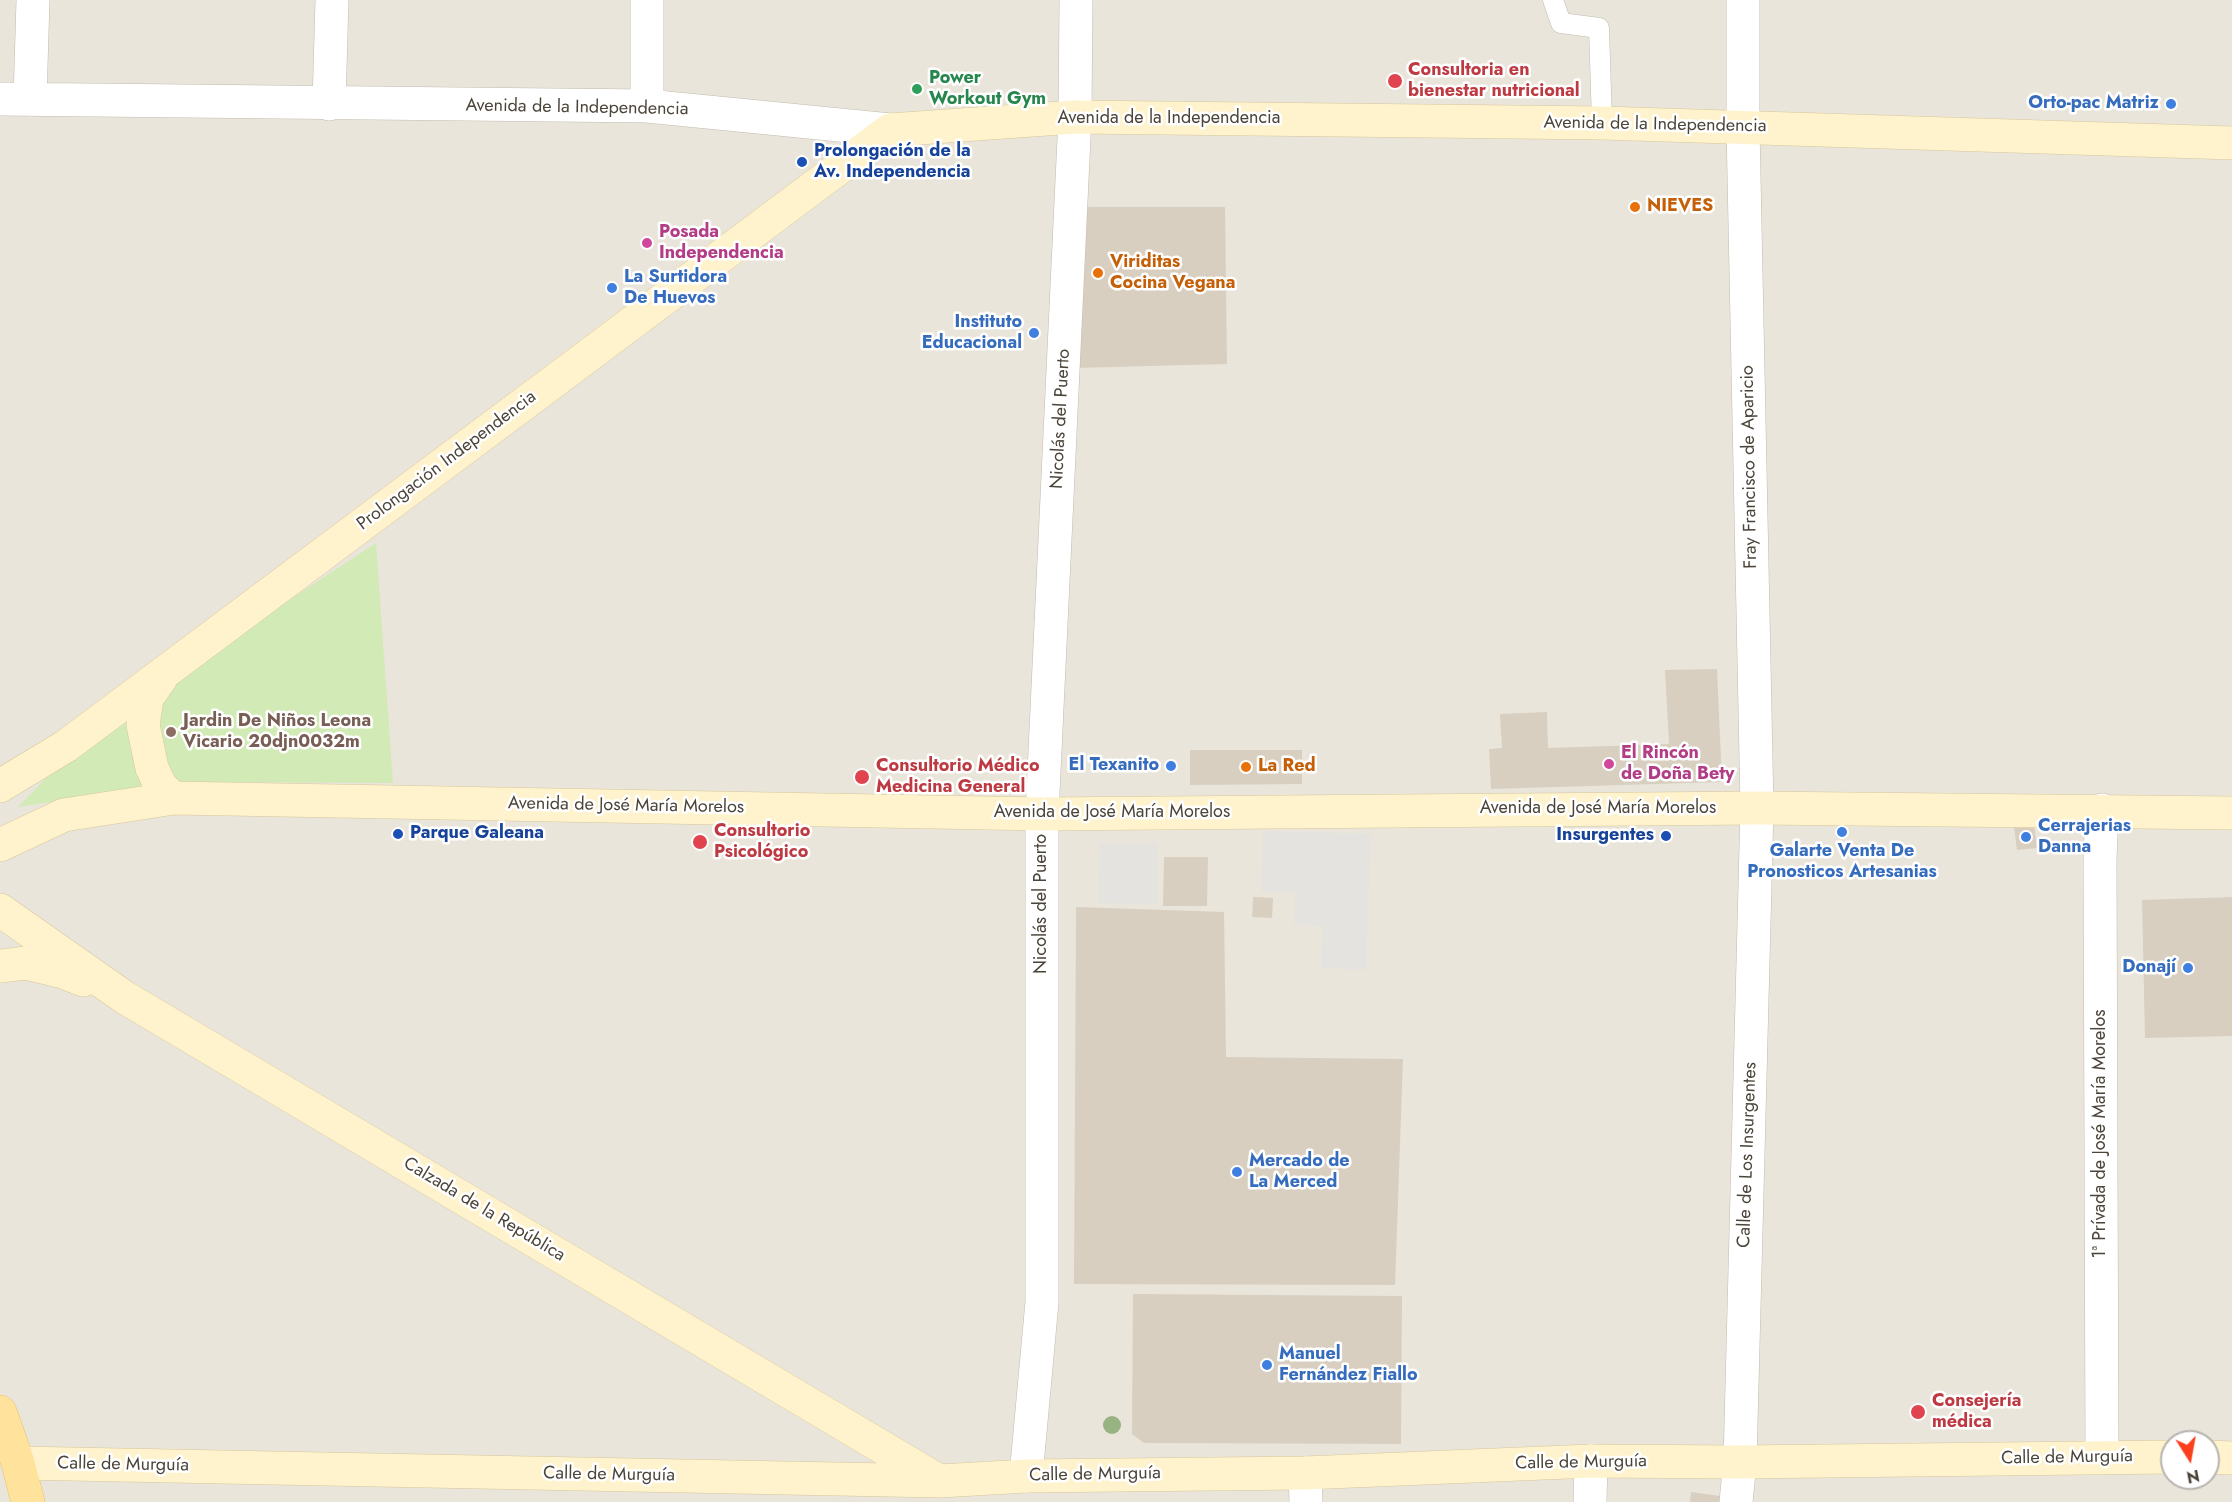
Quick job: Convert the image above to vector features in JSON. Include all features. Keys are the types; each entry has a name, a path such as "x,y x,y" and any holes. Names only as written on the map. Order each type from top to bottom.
{"main road":[{"name":"Avenida de la Independencia","path":"890,130 1075,117 1602,123 2232,143"},
{"name":"Prolongación Independencia","path":"0,786 66,746 164,674 890,130"},
{"path":"164,674 147,698 143,725 152,768 161,787 174,798"},
{"name":"Avenida de José María Morelos","path":"0,845 64,815 174,798 1042,814 1757,808 2232,813"},
{"name":"Calzada de la República","path":"0,910 124,997 974,1502"},
{"path":"0,966 26,963 63,972 124,997"},
{"path":"0,1412 18,1463 28,1502"},
{"name":"Calle de Murguía","path":"18,1463 940,1481 1026,1476 1305,1487 1591,1461 1740,1462 2160,1457"}],"street":[{"path":"15,99 33,0"},
{"path":"328,104 332,0"},
{"path":"647,0 647,106"},
{"name":"Nicolás del Puerto","path":"1026,1476 1042,1302 1042,814 1075,117 1076,0"},
{"name":"Fray Francisco de Aparicio","path":"1743,0 1743,127 1757,808"},
{"name":"Avenida de la Independencia","path":"15,99 647,106 890,130"},
{"name":"Calle de Los Insurgentes","path":"1736,1502 1740,1462 1757,808"},
{"name":"1ª Prívada de José María Morelos","path":"2102,810 2100,860 2102,1457"},
{"path":"1590,1502 1591,1461"}],"lane":[{"path":"1553,0 1561,23 1599,28 1602,123"}],"shaded area":[{"path":"0,0 2232,0 2232,1502 0,1502"},
{"path":"1263,831 1371,834 1366,970 1321,968 1323,926 1294,925 1295,893 1261,892"},
{"path":"1100,843 1157,843 1157,904 1098,903"}],"green space":[{"path":"376,543 393,783 227,782 68,799 18,807 48,776 230,639"}],"building":[{"path":"1078,207 1225,207 1227,364 1075,368"},
{"path":"1717,669 1722,782 1491,789 1489,749 1502,748 1500,714 1547,712 1548,748 1669,744 1665,670"},
{"name":"La Red","path":"1190,750 1302,750 1302,784 1190,785"},
{"name":"Cerrajerias Danna","path":"2034,824 2037,848 2017,850 2014,827"},
{"path":"1164,857 1208,857 1207,906 1163,906"},
{"path":"1253,897 1273,898 1272,918 1252,917"},
{"name":"Donají","path":"2232,897 2232,1036 2145,1038 2142,900"},
{"name":"Mercado de La Merced","path":"1076,907 1224,912 1226,1057 1403,1059 1395,1285 1074,1284"},
{"name":"Manuel Fernández Fiallo","path":"1133,1294 1402,1296 1401,1444 1144,1443 1132,1434"},
{"path":"1691,1492 1720,1496 1720,1502 1690,1502"}],"place":[{"name":"Consultoria en bienestar nutricional","path":"1395,81"},
{"name":"Power Workout Gym","path":"917,89"},
{"name":"Orto-pac Matriz","path":"2171,104"},
{"name":"Prolongación de la Av. Independencia","path":"802,162"},
{"name":"NIEVES","path":"1635,207"},
{"name":"Posada Independencia","path":"647,243"},
{"name":"Viriditas Cocina Vegana","path":"1098,273"},
{"name":"La Surtidora De Huevos","path":"612,288"},
{"name":"Instituto Educacional","path":"1034,333"},
{"name":"Jardin De Niños Leona Vicario 20djn0032m","path":"171,732"},
{"name":"El Rincón de Doña Bety","path":"1609,764"},
{"name":"El Texanito","path":"1171,766"},
{"name":"La Red","path":"1246,767"},
{"name":"Consultorio Médico Medicina General","path":"862,777"},
{"name":"Galarte Venta De Pronosticos Artesanias","path":"1842,832"},
{"name":"Parque Galeana","path":"398,834"},
{"name":"Insurgentes","path":"1666,836"},
{"name":"Cerrajerias Danna","path":"2026,837"},
{"name":"Consultorio Psicológico","path":"700,842"},
{"name":"Donají","path":"2188,968"},
{"name":"Mercado de La Merced","path":"1237,1172"},
{"name":"Manuel Fernández Fiallo","path":"1267,1365"},
{"name":"Consejería médica","path":"1918,1412"}]}
